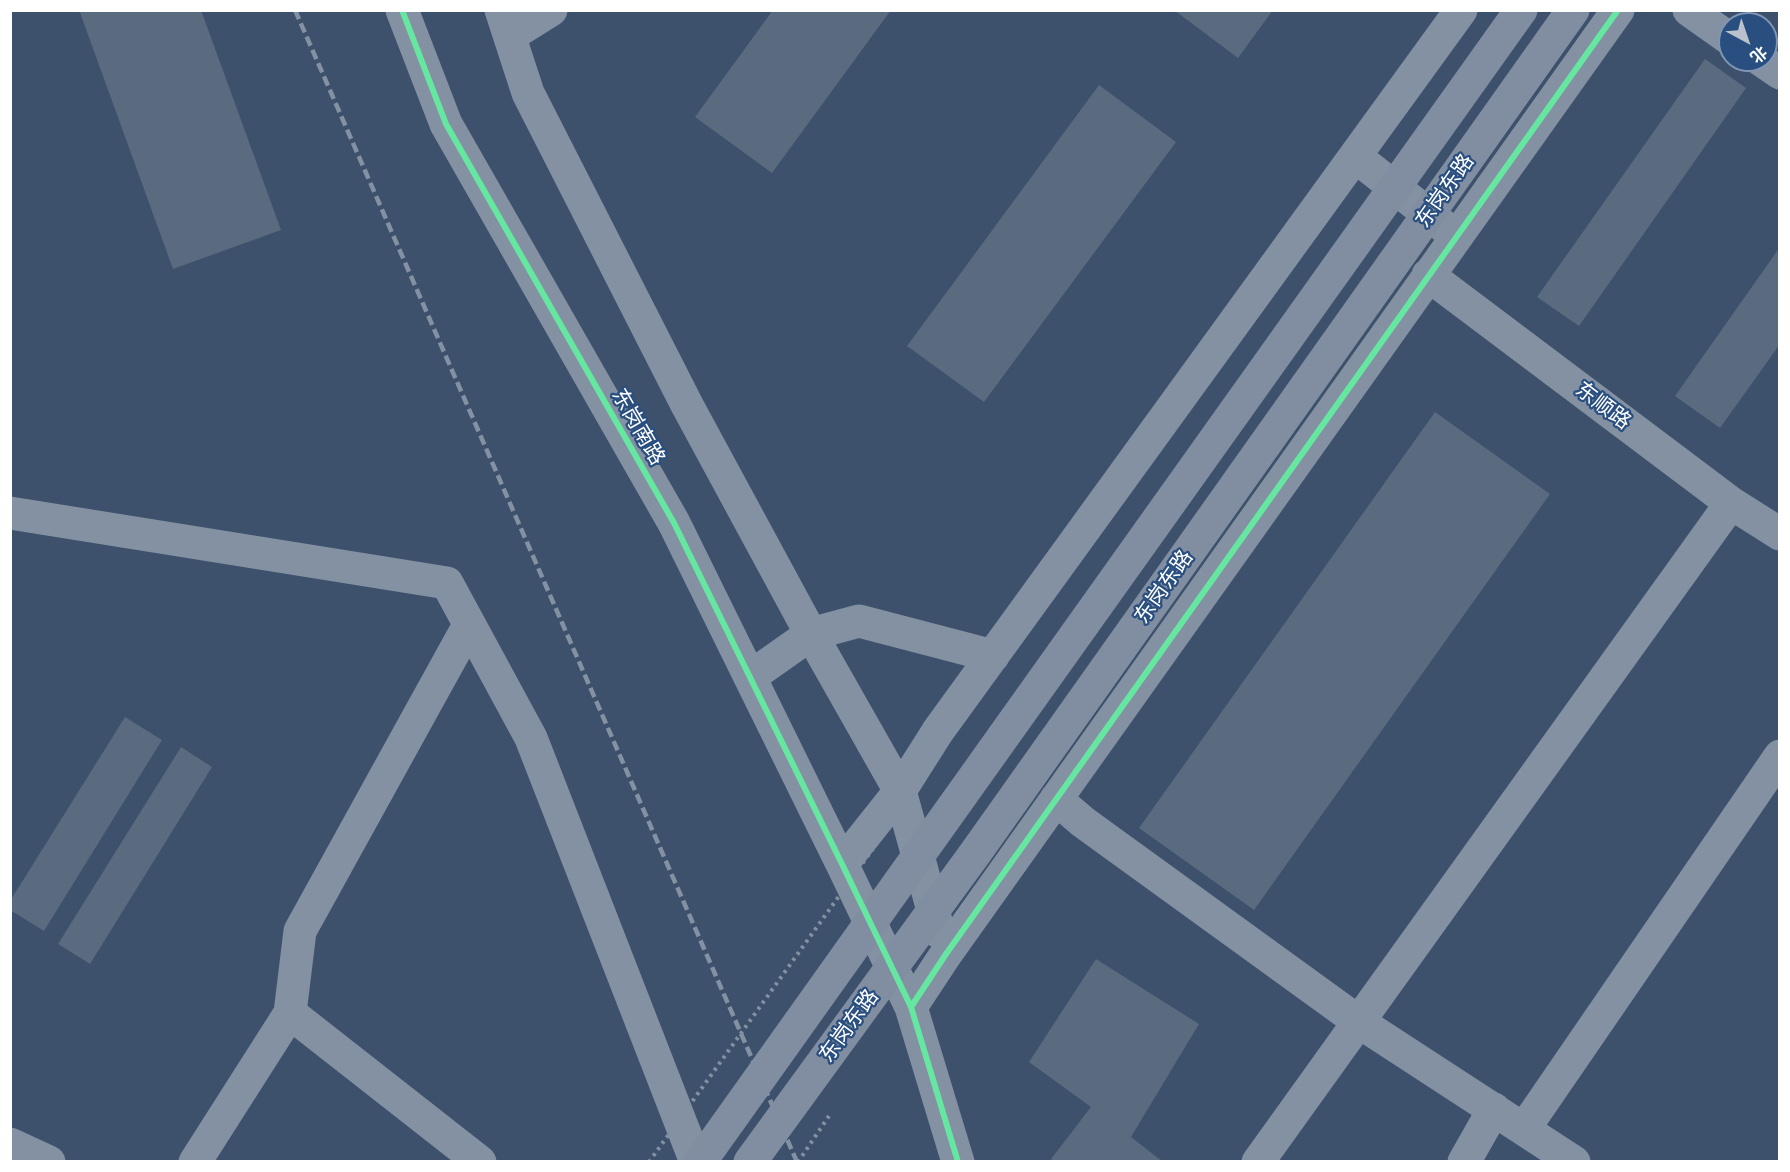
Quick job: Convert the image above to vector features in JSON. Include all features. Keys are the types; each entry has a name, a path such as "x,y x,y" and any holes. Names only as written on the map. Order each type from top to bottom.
{"main road":[{"name":"东岗东路","path":"698,1161 1521,10"},
{"name":"东岗东路","path":"750,1161 983,842 1573,10"}],"street":[{"name":"东岗南路","path":"402,10 446,124 674,523 842,864 911,1008 958,1161"},
{"path":"550,10 506,23 528,93 687,405 811,634 900,790 946,954"},
{"path":"842,864 900,790 938,731 1461,10"},
{"path":"911,1008 946,954 1618,10"},
{"path":"1689,10 1718,31"},
{"path":"1356,157 1457,236"},
{"name":"东顺路","path":"1428,275 1731,503 1779,534"},
{"path":"1258,1161 1731,503"},
{"path":"10,513 447,583 531,738 698,1161"},
{"path":"750,677 811,634 859,621 993,656"},
{"path":"195,1161 290,1013 300,931 470,625"},
{"path":"1524,1129 1779,756"},
{"path":"1056,799 1083,822 1359,1022 1574,1161"},
{"path":"290,1013 480,1161"},
{"path":"1464,1161 1494,1109"},
{"path":"10,1144 49,1161"}],"path":[{"path":"649,1161 932,766"}],"building":[{"path":"79,10 201,10 281,230 173,269"},
{"path":"773,10 891,10 772,173 695,117"},
{"path":"1174,10 1273,10 1238,58"},
{"path":"1705,59 1718,68 1718,72 1723,72 1746,88 1579,326 1537,297"},
{"path":"1099,85 1176,142 984,402 907,346"},
{"path":"1780,247 1780,344 1720,428 1675,396"},
{"path":"1435,412 1550,494 1254,910 1139,828"},
{"path":"125,717 162,740 44,931 10,910 10,901"},
{"path":"181,747 212,767 90,964 58,944"},
{"path":"1096,959 1199,1024 1131,1137 1163,1162 1054,1162 1051,1159 1091,1107 1029,1062"}],"railway":[{"path":"295,10 797,1162"}],"cycle path":[{"path":"402,10 446,124 674,523 842,864 911,1007 958,1162"},
{"path":"911,1007 946,954 1618,10"}]}
